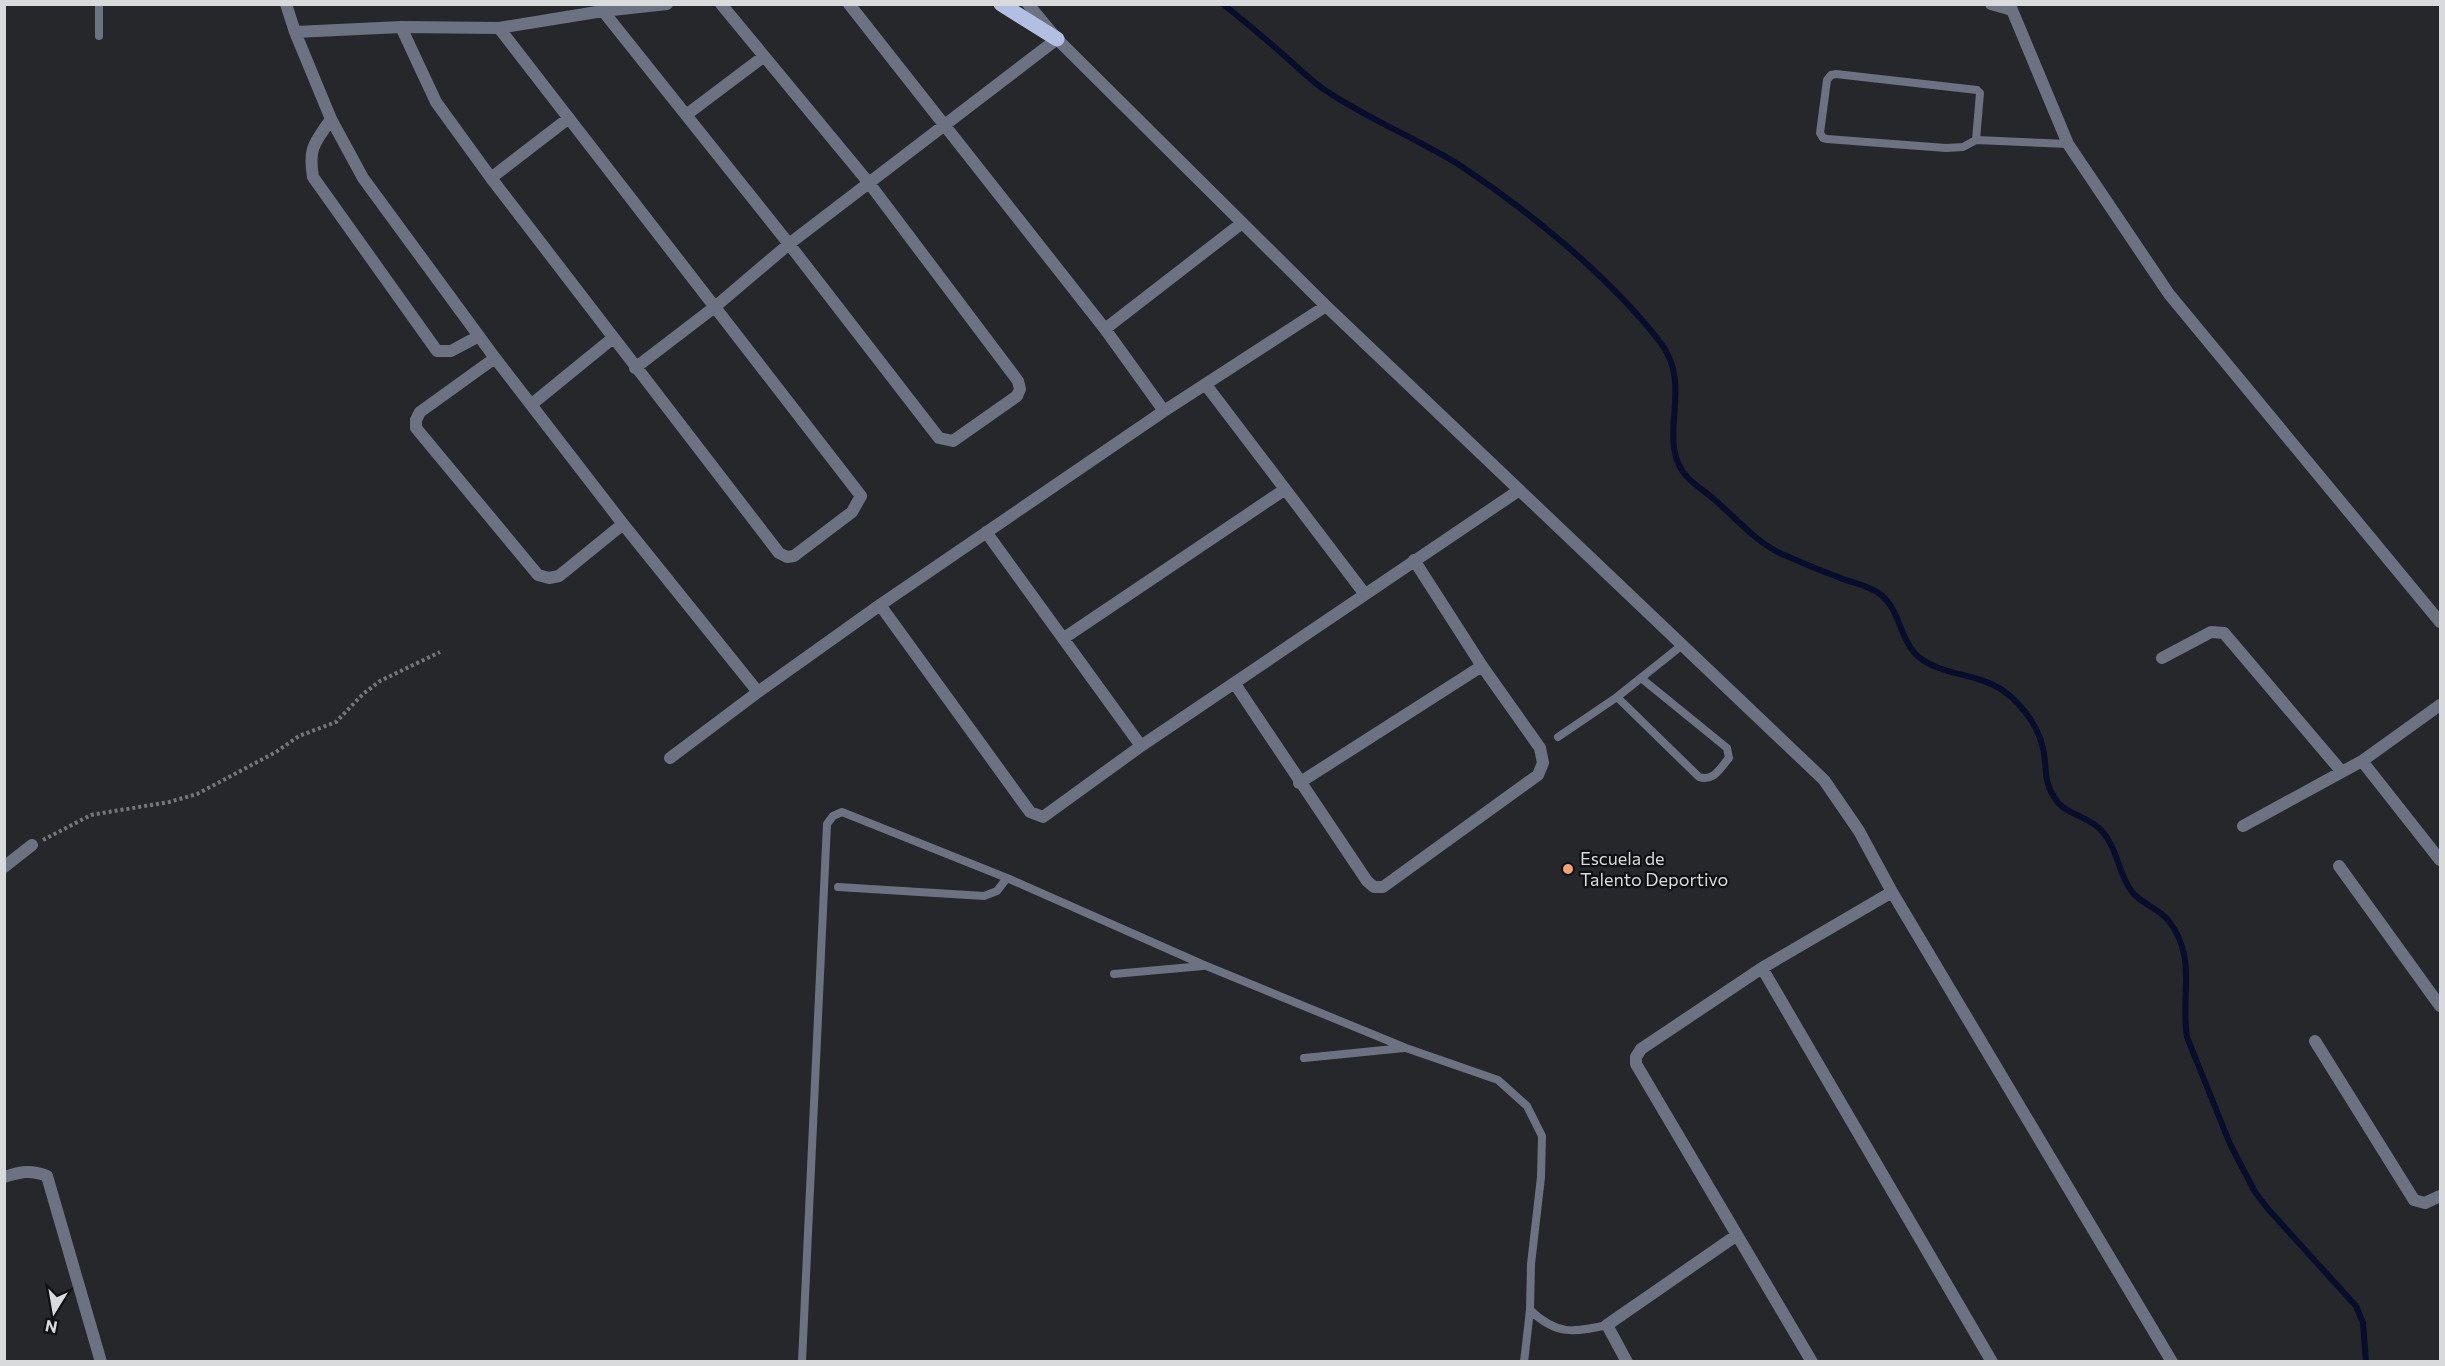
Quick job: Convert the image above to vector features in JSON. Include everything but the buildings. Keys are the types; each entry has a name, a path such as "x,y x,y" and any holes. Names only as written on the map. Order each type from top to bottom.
{"main road":[{"path":"1001,4 1057,39"}],"street":[{"path":"286,4 295,32 331,119 363,178 495,358 623,524 758,692"},
{"path":"295,32 401,27 499,28 603,10 667,4"},
{"path":"603,10 789,244 939,438 953,441 1017,396 1020,388 1018,381 869,183 721,4"},
{"path":"849,4 1104,329 1164,411"},
{"path":"1028,4 1057,39 1326,306 1824,780 1859,831 1892,892 2172,1362"},
{"path":"1991,4 2011,7 2068,144 2169,294 2440,622"},
{"path":"401,27 436,102 491,178 779,553 787,557 794,556 852,512 861,496 499,28"},
{"path":"635,368 716,306 789,244 1057,39"},
{"path":"686,115 763,57"},
{"path":"491,178 569,118"},
{"path":"331,119 313,145 310,157 313,177 437,351 451,351 479,336"},
{"path":"1104,329 1242,223"},
{"path":"670,758 880,605 1164,411 1326,306"},
{"path":"532,404 613,338"},
{"path":"495,358 420,412 416,420 416,428 538,575 549,578 559,576 623,524"},
{"path":"1206,385 1364,593"},
{"path":"1064,638 1284,490"},
{"path":"880,605 1023,803 1036,816 1043,817 1141,746 1518,490"},
{"path":"986,532 1141,746"},
{"path":"1235,684 1299,783 1367,881 1374,887 1383,887 1538,775 1544,763 1540,748 1482,666 1414,560"},
{"path":"2163,658 2211,632 2224,633 2342,772"},
{"path":"1299,783 1482,666"},
{"path":"2243,826 2362,761 2440,705"},
{"path":"2362,761 2440,860"},
{"path":"4,867 32,845"},
{"path":"2338,866 2440,1006"},
{"path":"1812,1362 1636,1064 1636,1057 1641,1049 1762,968 1892,892"},
{"path":"1762,968 1992,1362"},
{"path":"2315,1041 2414,1200 2425,1203 2440,1196"},
{"path":"4,1178 25,1171 38,1172 47,1176 101,1362"},
{"path":"1628,1362 1607,1325 1737,1234"}],"lane":[{"path":"99,4 99,36"},
{"path":"1976,140 1980,93 1977,90 1836,74 1827,80 1820,133 1823,138 1946,148 1963,147 1976,140 2068,144"},
{"path":"1558,737 1617,697 1681,646"},
{"path":"1617,697 1699,777 1706,780 1713,777 1730,758 1727,748 1641,678"},
{"path":"802,1362 827,825 833,816 842,812 1007,878 1204,966 1406,1048 1498,1080 1527,1106 1542,1136 1541,1177 1531,1264 1530,1310 1524,1362"},
{"path":"838,887 984,896 998,891 1007,878"},
{"path":"1114,974 1204,966"},
{"path":"1304,1058 1406,1048"},
{"path":"1530,1310 1544,1324 1562,1330 1584,1330 1607,1325"}],"path":[{"path":"32,845 91,815 169,802 198,794 267,757 300,736 336,722 363,694 380,681 440,652"}],"waterway":[{"path":"1223,4 1322,88 1360,112 1461,166 1514,203 1567,246 1617,293 1660,342 1670,360 1675,377 1674,448 1678,463 1691,481 1773,549 1880,594 1892,609 1908,644 1920,658 1942,669 1999,688 2023,710 2038,733 2044,751 2047,780 2054,797 2064,808 2102,831 2132,892 2140,900 2160,912 2177,934 2183,948 2185,962 2187,1037 2230,1144 2255,1192 2268,1209 2356,1306 2363,1323 2366,1362"}],"place":[{"name":"Escuela de Talento Deportivo","path":"1568,869"}]}
